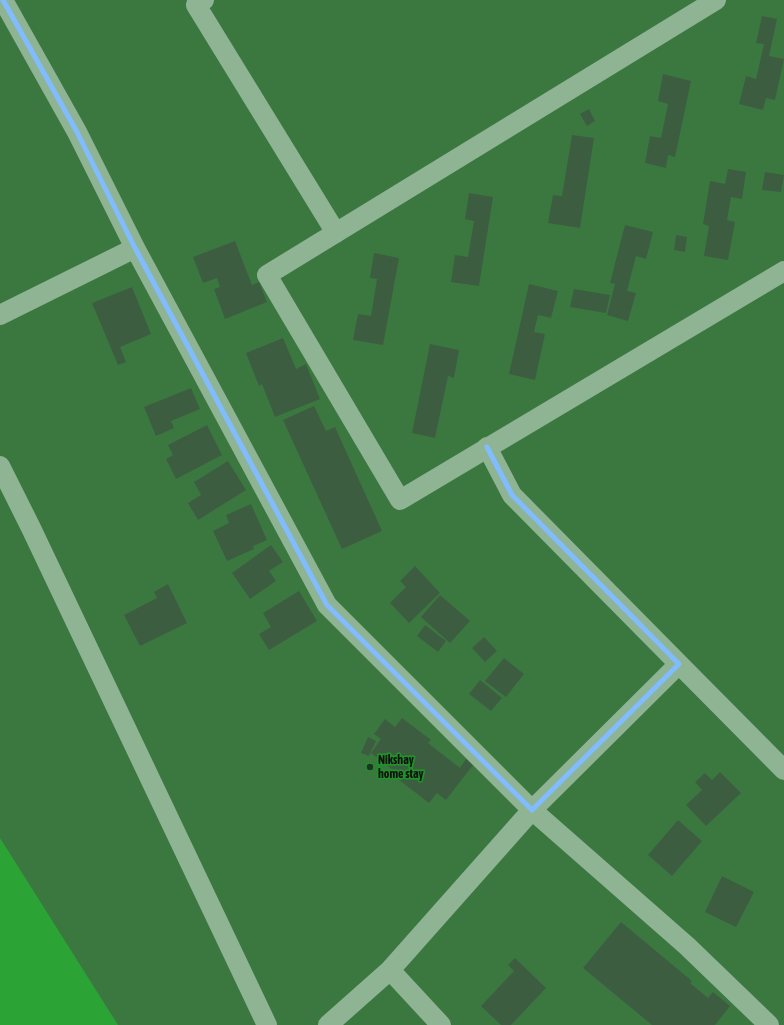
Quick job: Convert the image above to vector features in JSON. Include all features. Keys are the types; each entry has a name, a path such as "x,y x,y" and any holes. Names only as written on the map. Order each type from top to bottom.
{"street":[{"path":"3,0 77,132 135,248 327,605 532,810 687,946 768,1025"},
{"path":"716,0 267,275 400,500 784,271"},
{"path":"197,2 336,233"},
{"path":"0,315 135,248"},
{"path":"487,447 512,495 784,770"},
{"path":"0,466 31,528 267,1025"},
{"path":"328,1025 390,970 532,810 679,664"},
{"path":"390,970 441,1025"}],"green space":[{"path":"0,838 118,1025 0,1025"}],"building":[{"path":"762,16 777,19 769,56 784,59 775,100 766,98 763,110 739,104 746,76 756,79 764,44 756,43"},
{"path":"663,74 691,81 675,157 668,155 666,168 645,163 650,136 661,138 668,104 658,101"},
{"path":"589,109 595,121 587,126 580,114"},
{"path":"572,135 594,138 580,228 548,223 553,195 562,196"},
{"path":"728,169 746,172 742,199 731,197 727,220 735,222 728,260 704,256 709,226 703,224 710,181 725,184"},
{"path":"765,172 784,175 781,192 762,190"},
{"path":"469,193 493,197 479,286 451,282 455,255 468,257 474,221 465,219"},
{"path":"625,225 653,232 646,259 636,256 627,291 636,293 628,321 607,315 615,284 610,283"},
{"path":"676,235 687,237 685,252 674,250"},
{"path":"235,241 252,285 259,282 267,302 225,319 214,289 220,287 217,278 203,283 193,257"},
{"path":"374,253 399,258 383,345 353,340 358,314 371,316 377,279 370,278"},
{"path":"529,284 558,291 551,318 538,315 534,332 545,334 535,380 509,374"},
{"path":"132,287 151,334 120,347 126,362 118,365 92,303"},
{"path":"574,289 610,295 606,313 570,307"},
{"path":"283,338 296,369 306,364 320,399 275,417 262,384 259,386 246,353"},
{"path":"430,344 459,350 454,378 448,376 435,438 412,433"},
{"path":"191,388 200,409 171,421 174,428 156,436 144,407"},
{"path":"314,406 326,431 335,427 382,531 342,549 283,420"},
{"path":"207,425 222,455 176,479 166,459 173,455 168,445"},
{"path":"228,461 246,490 198,520 188,503 201,495 194,482"},
{"path":"251,504 267,540 253,546 254,549 227,561 213,531 229,523 226,515"},
{"path":"271,545 283,562 269,571 276,581 250,599 232,573"},
{"path":"415,566 440,593 409,623 390,603 406,587 400,581"},
{"path":"168,584 187,623 140,646 124,615 157,598 154,592"},
{"path":"299,591 317,621 269,650 259,634 271,627 263,613"},
{"path":"440,595 470,621 450,643 421,617"},
{"path":"425,625 446,641 438,652 417,636"},
{"path":"484,637 497,651 485,662 472,648"},
{"path":"504,658 524,674 506,697 485,681"},
{"path":"480,680 502,698 491,711 469,694"},
{"path":"402,718 431,740 428,743 460,768 466,759 473,765 446,800 437,793 429,803 399,780 402,777 371,753 381,739 374,734 385,719 395,727"},
{"path":"368,737 376,741 369,756 361,753"},
{"path":"720,772 741,793 706,826 686,805 702,790 695,782 705,773 712,780"},
{"path":"678,820 702,841 672,876 648,855"},
{"path":"722,876 754,892 736,927 705,912"},
{"path":"621,922 692,981 690,983 708,998 713,992 730,1006 715,1025 652,1025 583,968"},
{"path":"515,958 546,988 511,1025 501,1025 481,1006 514,971 508,965"}],"cycle path":[{"path":"3,0 77,132 135,248 327,605 532,810 679,664 512,495 487,447"}],"place":[{"name":"Nikshay home stay","path":"370,767"}]}
